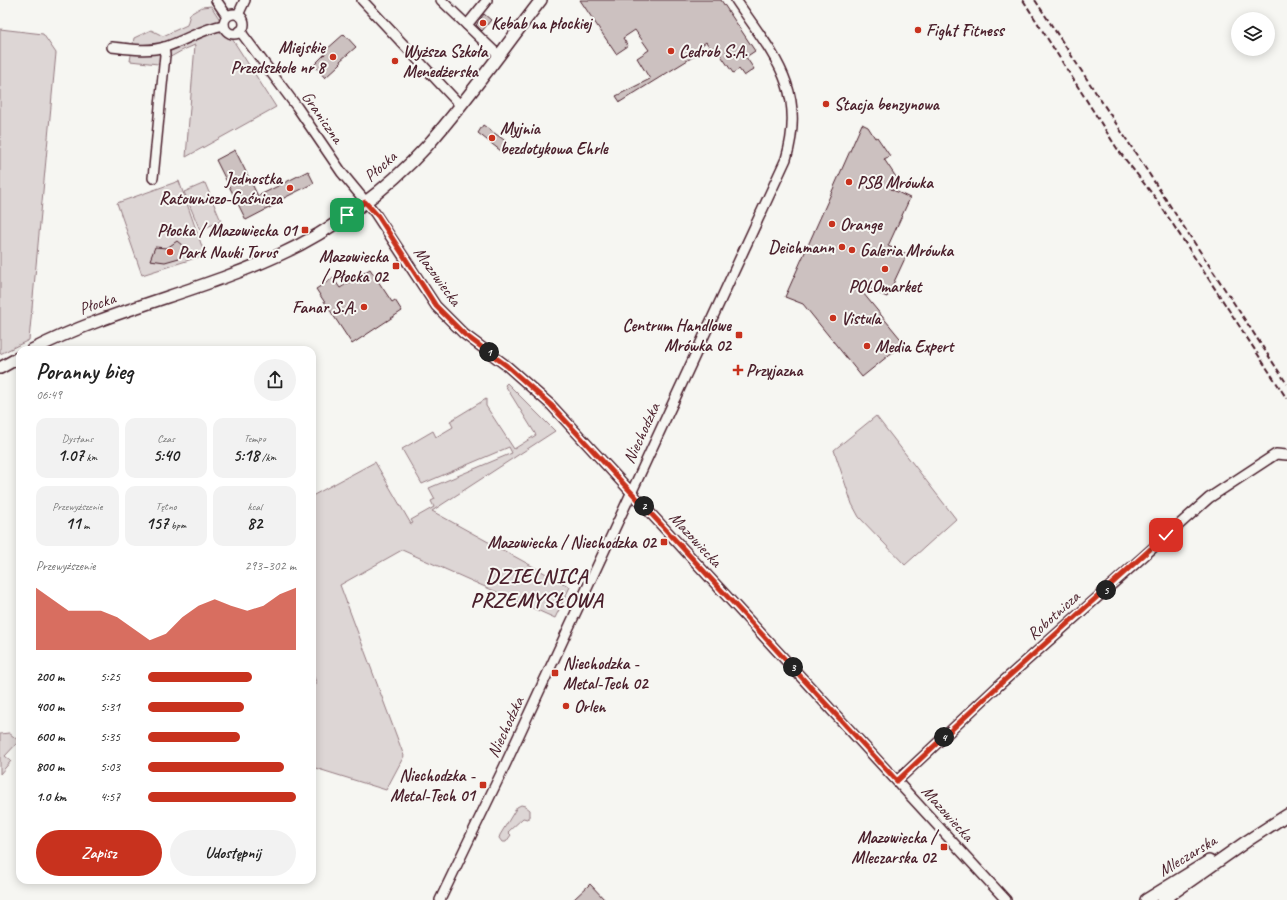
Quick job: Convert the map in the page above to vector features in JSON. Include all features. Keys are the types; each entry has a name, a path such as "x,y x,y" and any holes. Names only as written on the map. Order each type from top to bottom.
{"main road":[{"name":"Płocka","path":"40,346 81,326 210,283 281,254 347,215 365,202 407,166 427,146 541,0"},
{"path":"0,368 16,359"},
{"name":"Mleczarska","path":"1163,900 1287,815"},
{"name":"Mleczarska","path":"1146,900 1193,870 1247,841"}],"street":[{"path":"216,0 227,16"},
{"path":"238,14 245,0"},
{"path":"362,0 460,105"},
{"path":"441,0 498,55"},
{"path":"467,26 487,0"},
{"name":"Niechodzka","path":"440,900 506,763 786,159 791,141 793,117 789,88 779,64 736,0"},
{"path":"224,25 230,33 236,33 240,31 244,24 242,17 238,14 227,16"},
{"path":"224,25 227,16"},
{"path":"112,47 146,50 164,47 204,30 224,25"},
{"name":"Graniczna","path":"240,31 297,107 342,173 365,202"},
{"path":"153,178 164,47"},
{"name":"Mazowiecka","path":"365,202 378,216 436,306 464,334 507,366 551,405 1006,900"},
{"name":"Robotnicza","path":"897,781 998,686 1209,498 1276,454 1287,454"}],"shaded area":[{"path":"211,6 276,107 186,157 195,45 158,64 130,61 134,38 151,30 163,36 187,25 190,14 202,7"},
{"path":"0,29 43,34 56,53 29,340 0,354"},
{"path":"179,181 205,255 142,275 117,203"},
{"path":"205,183 221,221 200,230 184,192"},
{"path":"507,383 555,431 432,511 570,587 555,618 402,550 340,585 404,756 386,790 316,768 316,494 375,462 411,524 413,523 411,520 434,507 431,501 435,499 429,488 512,453 509,447 422,484 402,449 433,431 436,437 453,427 450,421 486,399 486,406 514,449 536,435 505,385"},
{"path":"876,416 956,519 905,565 859,517 852,504 834,450"},
{"path":"9,733 16,739 16,744 5,756 11,761 0,774 0,734"},
{"path":"521,805 530,810 530,817 527,819 523,818 508,832 511,835 506,842 502,842 499,838 500,835 517,807"}],"building":[{"name":"Cedrob S.A.","path":"580,0 721,0 755,51 746,57 754,69 744,76 739,69 733,73 715,47 711,49 706,42 694,51 696,55 620,102 616,96 650,79 637,58 649,50 635,30 623,38 628,46 616,54"},
{"name":"Kebab na płockiej","path":"484,14 491,20 482,31 476,25"},
{"name":"Miejskie Przedszkole nr 8","path":"344,34 356,47 340,61 341,63 325,78 314,65 327,52 326,50"},
{"name":"Galeria Mrówka","path":"862,124 868,127 875,138 877,137 890,156 884,159 896,177 891,189 910,198 888,246 907,254 887,297 854,282 904,343 862,377 803,304 785,297"},
{"name":"Myjnia bezdotykowa Ehrle","path":"483,125 507,142 501,151 478,133"},
{"name":"Jednostka Ratowniczo-Gaśnicza","path":"235,150 258,196 308,171 314,183 272,204 273,206 246,220 216,160"},
{"name":"Park Nauki Torus","path":"177,241 188,250 179,258 165,262 150,260 155,247 167,248"},
{"name":"Fanar S.A.","path":"370,269 392,302 395,300 402,311 352,344 316,289 333,278 340,288"},
{"path":"590,884 605,900 573,900"}],"railway":[{"path":"1023,0 1118,150 1157,200 1287,399"},
{"path":"1035,0 1287,384"}],"place":[{"name":"Kebab na płockiej","path":"483,23"},
{"name":"Fight Fitness","path":"918,30"},
{"name":"Cedrob S.A.","path":"671,51"},
{"name":"Miejskie Przedszkole nr 8","path":"333,57"},
{"name":"Wyższa Szkoła Menedżerska","path":"395,61"},
{"name":"Stacja benzynowa","path":"826,104"},
{"name":"Myjnia bezdotykowa Ehrle","path":"492,138"},
{"name":"PSB Mrówka","path":"849,182"},
{"name":"Jednostka Ratowniczo-Gaśnicza","path":"290,188"},
{"name":"Orange","path":"832,224"},
{"name":"Płocka / Mazowiecka 01","path":"305,230"},
{"name":"Deichmann","path":"842,247"},
{"name":"Galeria Mrówka","path":"852,250"},
{"name":"Park Nauki Torus","path":"170,252"},
{"name":"Mazowiecka / Płocka 02","path":"396,266"},
{"name":"POLOmarket","path":"885,269"},
{"name":"Fanar S.A.","path":"364,307"},
{"name":"Vistula","path":"833,318"},
{"name":"Centrum Handlowe Mrówka 02","path":"739,335"},
{"name":"Media Expert","path":"867,346"},
{"name":"Przyjazna","path":"738,370"},
{"name":"Mazowiecka / Niechodzka 02","path":"664,542"},
{"name":"Niechodzka - Metal-Tech 02","path":"555,673"},
{"name":"Orlen","path":"566,706"},
{"name":"Niechodzka - Metal-Tech 01","path":"483,785"},
{"name":"Mazowiecka / Mleczarska 02","path":"944,847"}],"district":[{"name":"DZIELNICA PRZEMYSŁOWA","path":"537,588"}],"route":[{"path":"347,215 365,202 378,216 424,290 436,306 464,334 507,366 551,405 897,781 998,686 1166,535"}]}
